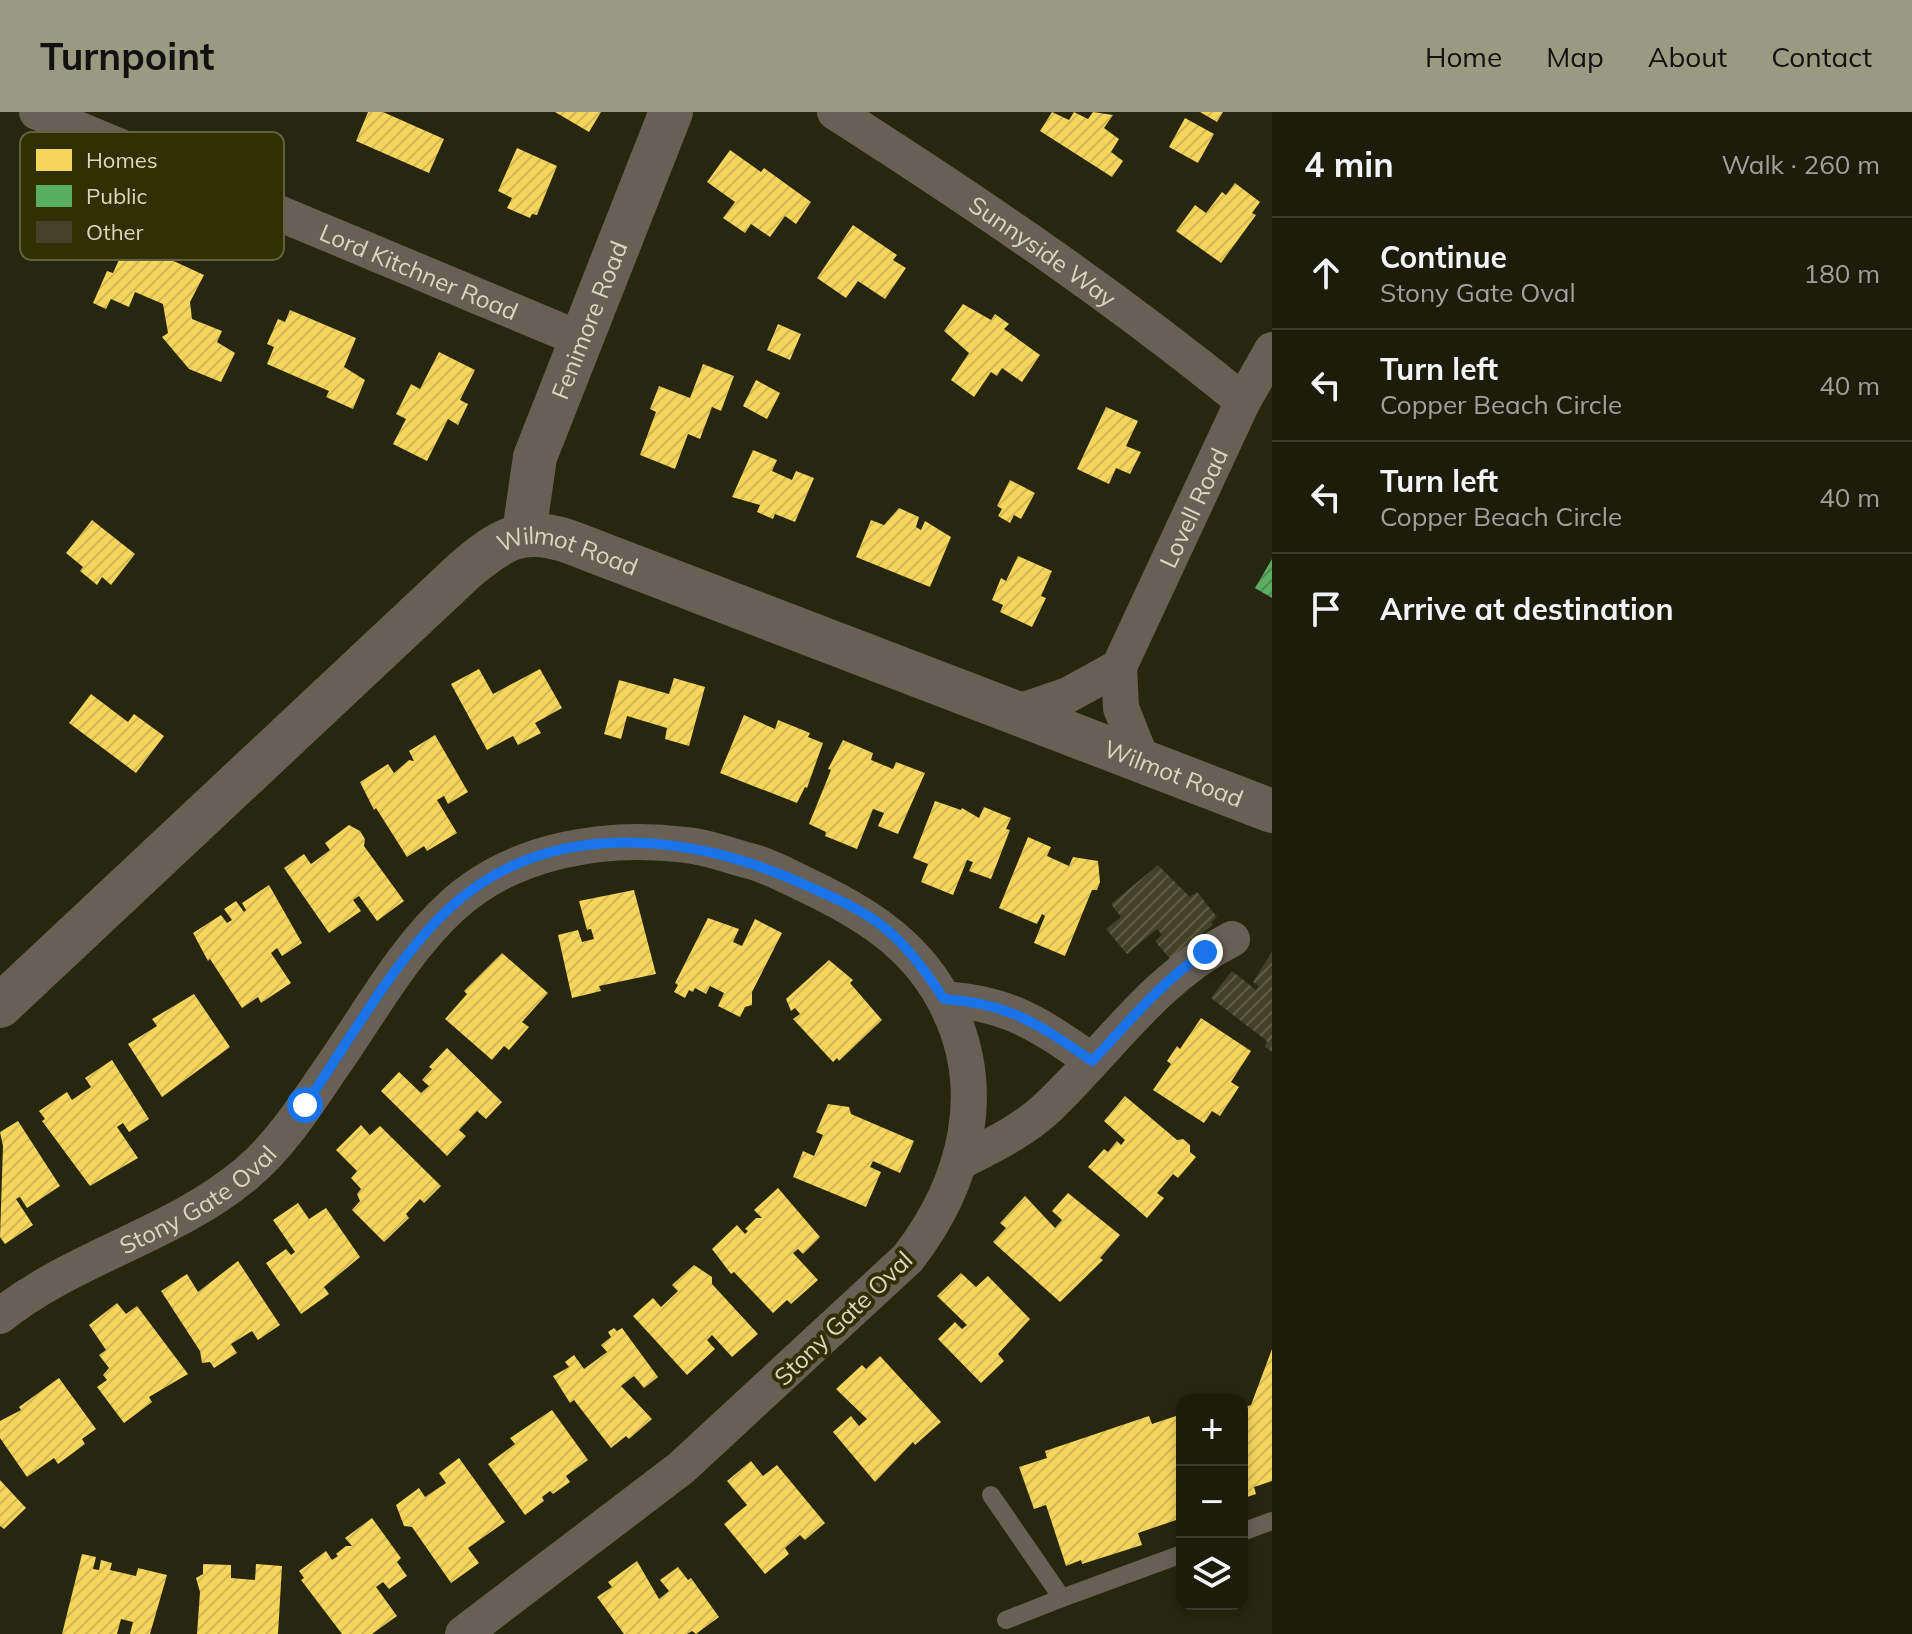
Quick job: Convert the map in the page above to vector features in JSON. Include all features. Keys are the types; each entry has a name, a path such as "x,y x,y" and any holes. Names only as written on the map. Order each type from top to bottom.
{"street":[{"name":"Lord Kitchner Road","path":"37,112 85,132"},
{"name":"Fenimore Road","path":"524,533 532,468 671,112"},
{"name":"Sunnyside Way","path":"835,112 1056,259 1173,344 1243,401"},
{"name":"Lord Kitchner Road","path":"284,215 580,339"},
{"name":"Lovell Road","path":"1143,763 1121,708 1119,667 1243,401 1272,350"},
{"name":"Wilmot Road","path":"0,1006 466,569 495,548 524,533 540,533 570,542 1272,811"},
{"path":"1015,713 1068,695 1119,667"},
{"name":"Stony Gate Oval","path":"0,1316 28,1294 69,1270 166,1224 223,1192 250,1171 277,1142 392,980 453,905 502,871 553,852 620,841 689,845 761,864 835,898 885,928 916,958 944,999 965,1064 967,1128 962,1161 927,1234 908,1258 681,1468 463,1634"},
{"path":"962,1161 1020,1130 1092,1061 1180,969 1232,939"},
{"path":"944,999 981,1001 1017,1012 1092,1061"}],"lane":[{"path":"991,1495 1062,1598"},
{"path":"1248,1530 1272,1521"},
{"path":"1006,1620 1176,1556"}],"building: Homes":[{"path":"368,112 383,112 444,139 429,173 356,141"},
{"path":"555,112 601,112 589,132"},
{"path":"1052,112 1069,120 1074,112 1088,119 1093,112 1113,115 1104,128 1119,139 1111,152 1123,161 1112,177 1040,131"},
{"path":"1200,112 1223,112 1217,122"},
{"path":"1185,118 1214,134 1198,163 1169,147"},
{"path":"517,148 557,166 537,215 532,214 530,218 507,208 512,198 498,191"},
{"path":"730,150 761,172 764,168 811,202 796,224 785,216 770,237 751,224 745,233 723,218 735,202 707,182"},
{"path":"1235,183 1260,202 1252,213 1256,215 1221,263 1176,231 1195,205 1206,213 1222,192 1226,195"},
{"path":"853,225 897,255 893,260 906,268 885,299 858,281 846,298 817,278"},
{"path":"119,260 171,260 204,275 190,302 192,319 222,331 217,342 235,353 221,382 189,369 162,337 168,333 163,304 135,292 129,307 111,299 106,309 93,303 107,271 113,273"},
{"path":"963,304 991,320 995,314 1009,324 1004,329 1040,355 1022,382 1002,368 997,376 991,372 974,397 951,380 969,353 944,331"},
{"path":"290,310 356,338 344,367 365,380 353,409 326,397 329,391 267,364 274,347 267,344 278,319 285,322"},
{"path":"778,324 801,334 790,360 767,350"},
{"path":"439,352 475,370 460,400 468,404 458,425 448,419 427,461 393,444 406,419 396,414 411,384 420,389"},
{"path":"703,364 734,376 721,411 712,407 700,439 688,434 675,469 640,455 656,412 650,409 659,386 690,398"},
{"path":"756,380 780,393 767,419 743,406"},
{"path":"1106,407 1138,421 1126,446 1141,452 1130,474 1116,468 1109,484 1077,469"},
{"path":"753,450 777,460 772,471 792,480 796,471 814,478 795,522 775,514 773,519 757,512 760,505 732,497"},
{"path":"1010,480 1035,493 1021,519 1014,515 1010,523 998,516 1002,509 997,506"},
{"path":"899,508 919,517 916,527 921,530 925,521 951,537 930,587 856,557 871,520 884,525"},
{"path":"92,520 135,554 111,585 102,577 97,585 80,571 83,567 66,553"},
{"path":"1018,556 1052,571 1041,596 1046,598 1032,627 1000,612 1003,605 992,600 1001,578 1006,581"},
{"path":"479,669 493,694 540,669 562,708 535,723 541,733 518,745 513,736 487,750 451,684"},
{"path":"674,678 705,687 689,746 665,739 667,728 627,716 621,739 604,734 619,680 669,694"},
{"path":"91,694 128,722 134,714 164,736 136,773 69,723"},
{"path":"744,715 775,729 778,720 810,733 808,737 823,743 807,788 797,803 720,773"},
{"path":"435,735 468,792 448,804 444,796 437,800 457,833 427,851 424,846 407,857 376,808 374,810 360,782 388,764 394,773 409,760 414,761 409,751"},
{"path":"843,740 873,753 871,760 893,769 896,762 925,773 898,834 878,826 884,813 873,809 857,849 825,836 826,832 809,824 831,770 828,769"},
{"path":"935,801 962,808 979,818 984,807 1011,818 1006,829 1010,830 991,879 969,871 973,862 967,860 953,895 921,882 928,864 913,858"},
{"path":"349,825 360,831 365,839 364,846 404,901 377,921 359,896 353,900 361,911 329,933 284,868 304,854 311,864 330,850 325,843"},
{"path":"1028,837 1051,847 1047,856 1069,866 1073,857 1098,861 1100,882 1097,890 1092,890 1065,956 1034,943 1045,916 1042,914 1037,924 999,908"},
{"path":"269,885 302,943 282,956 277,948 271,953 291,983 261,1003 258,997 242,1008 210,959 208,961 193,933 221,915 227,923 232,920 224,909 236,901 244,912 242,903"},
{"path":"634,890 656,974 599,986 601,991 572,998 558,935 578,930 582,942 594,939 591,929 587,930 579,901"},
{"path":"708,918 739,929 733,942 742,946 755,919 782,933 752,992 752,1005 745,1007 740,1017 718,1006 724,993 710,986 706,994 695,988 693,992 689,990 685,998 674,992 678,985 675,983"},
{"path":"502,953 548,993 522,1022 529,1027 509,1050 504,1046 492,1060 445,1019 467,994 464,991"},
{"path":"829,960 853,980 850,983 882,1020 839,1061 837,1058 833,1062 793,1019 800,1014 795,1008 791,1011 786,999"},
{"path":"194,994 230,1047 162,1097 128,1044 157,1026 152,1019"},
{"path":"1201,1018 1251,1051 1231,1082 1239,1087 1220,1116 1212,1111 1204,1123 1153,1090 1171,1064 1167,1061 1177,1046 1180,1049"},
{"path":"447,1048 502,1102 486,1119 477,1111 459,1130 466,1136 447,1156 381,1091 399,1072 421,1093 429,1086 422,1080 432,1069 429,1067"},
{"path":"112,1060 149,1119 129,1132 123,1123 117,1127 138,1158 90,1186 42,1121 45,1119 39,1111 67,1092 72,1100 91,1087 85,1078"},
{"path":"1125,1096 1177,1140 1183,1139 1190,1145 1190,1152 1196,1157 1178,1178 1173,1174 1157,1193 1164,1198 1147,1218 1088,1167 1104,1149 1108,1152 1117,1141 1121,1145 1125,1140 1104,1121"},
{"path":"828,1104 849,1107 851,1114 914,1141 900,1173 873,1161 870,1167 881,1172 866,1207 793,1177 803,1151 814,1156 823,1135 816,1132"},
{"path":"18,1121 60,1186 27,1208 20,1197 16,1199 33,1225 5,1244 0,1237 3,1146 0,1132"},
{"path":"361,1125 370,1135 380,1126 441,1186 424,1203 420,1199 406,1214 409,1218 384,1242 352,1210 360,1201 357,1194 361,1189 351,1178 357,1171 336,1150"},
{"path":"778,1188 820,1237 803,1254 798,1249 793,1253 818,1280 791,1304 787,1300 773,1313 734,1272 731,1274 712,1249 737,1225 745,1234 748,1231 745,1229 756,1218 762,1218 754,1210"},
{"path":"1068,1193 1120,1235 1100,1258 1103,1260 1060,1302 993,1242 1006,1228 1000,1223 1025,1196 1055,1228 1062,1220 1052,1211"},
{"path":"298,1203 309,1219 326,1208 360,1257 324,1287 329,1294 301,1314 266,1263 286,1249 291,1255 295,1252 273,1220"},
{"path":"238,1261 280,1325 258,1340 252,1331 231,1344 237,1353 214,1368 210,1362 202,1363 200,1351 161,1291 187,1274 198,1292"},
{"path":"694,1265 712,1277 712,1284 758,1334 732,1357 712,1335 707,1340 715,1349 687,1375 633,1316 653,1298 661,1307 678,1291 672,1285"},
{"path":"961,1273 976,1287 988,1276 1030,1319 998,1354 1004,1361 981,1383 938,1339 955,1322 962,1329 967,1325 937,1296"},
{"path":"117,1303 126,1314 137,1306 188,1374 149,1397 152,1402 124,1423 97,1387 107,1380 103,1375 109,1368 99,1355 106,1350 89,1325"},
{"path":"614,1328 617,1331 622,1328 658,1377 644,1388 634,1376 621,1386 652,1419 629,1439 626,1436 611,1448 574,1400 570,1403 553,1376 569,1367 565,1362 574,1355 584,1369 607,1352 601,1345 611,1337 608,1332"},
{"path":"1272,1349 1272,1481 1254,1487 1256,1494 1248,1497 1248,1406"},
{"path":"880,1356 941,1422 915,1445 913,1442 875,1482 833,1432 851,1416 859,1426 867,1419 836,1389 862,1365 866,1369"},
{"path":"59,1378 96,1429 82,1439 85,1444 58,1464 54,1458 27,1477 0,1438 0,1421 21,1410 19,1407"},
{"path":"552,1410 588,1460 566,1476 570,1482 553,1494 550,1491 542,1497 544,1501 525,1515 488,1464 515,1444 510,1438"},
{"path":"1149,1416 1152,1424 1176,1416 1176,1520 1138,1533 1142,1545 1066,1566 1046,1505 1034,1509 1019,1467 1047,1458 1045,1451"},
{"path":"459,1458 505,1522 468,1548 479,1563 451,1583 412,1527 404,1526 396,1505 419,1488 425,1497 446,1483 439,1473"},
{"path":"751,1461 763,1476 777,1465 825,1523 805,1540 800,1535 785,1548 789,1554 765,1574 724,1524 747,1505 727,1481"},
{"path":"0,1480 26,1508 4,1529 0,1526"},
{"path":"372,1518 401,1558 397,1562 407,1576 389,1589 383,1582 376,1587 397,1616 372,1634 342,1634 301,1580 304,1578 299,1571 326,1551 332,1560 346,1546 352,1546 345,1538"},
{"path":"82,1554 96,1557 93,1569 99,1570 101,1560 112,1563 110,1570 136,1576 138,1568 167,1575 150,1634 130,1634 133,1622 121,1619 117,1634 62,1634"},
{"path":"637,1561 659,1599 669,1591 660,1580 678,1567 688,1580 691,1578 719,1617 696,1634 692,1631 687,1634 624,1634 597,1597 612,1587 608,1582"},
{"path":"203,1564 231,1565 231,1578 255,1580 256,1564 282,1566 278,1634 197,1634 200,1592 196,1578 203,1574"}],"building: Public":[{"path":"1272,559 1272,598 1255,588"}],"building: Other":[{"path":"1158,865 1190,897 1197,892 1217,917 1211,922 1213,925 1171,960 1155,941 1162,935 1157,929 1127,954 1106,929 1121,917 1111,904"},
{"path":"1272,952 1272,1052 1265,1047 1267,1041 1211,998 1232,971 1256,990 1259,986 1253,982"}],"route":[{"path":"305,1105 392,980 453,905 502,871 553,852 620,841 689,845 761,864 835,898 885,928 916,958 944,999 981,1001 1017,1012 1092,1061 1155,993 1180,969 1205,952"}]}
